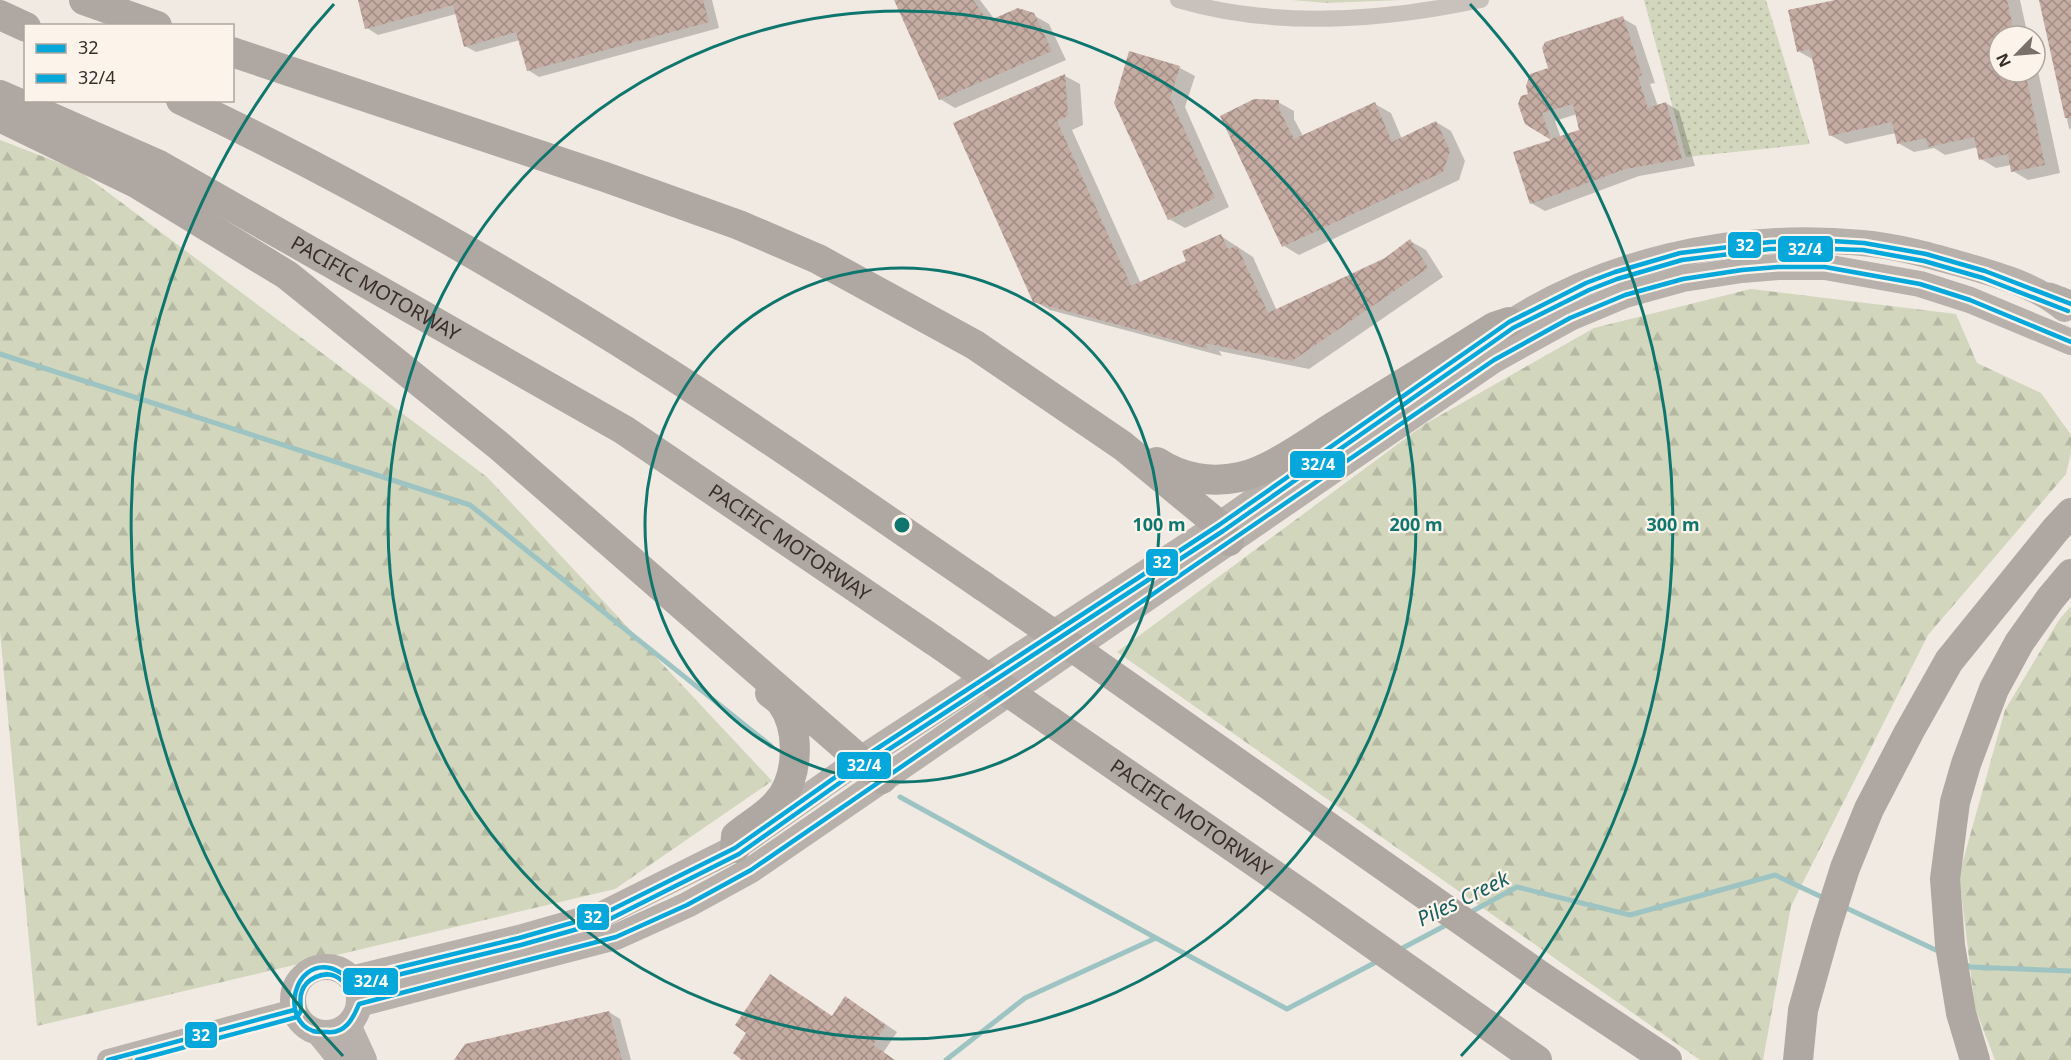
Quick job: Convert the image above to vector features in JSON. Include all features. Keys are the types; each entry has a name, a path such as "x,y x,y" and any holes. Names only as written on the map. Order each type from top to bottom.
{"highway":[{"path":"84,0 151,24"},
{"path":"0,15 24,26"},
{"path":"234,53 605,177 739,225 808,255 975,345 1123,446 1224,533"},
{"name":"PACIFIC MOTORWAY","path":"0,95 159,165 624,430 933,639 1537,1060"},
{"path":"185,102 316,168 497,268 659,368 1088,658 1542,977 1667,1060"},
{"path":"0,117 136,183 287,275 498,445 871,769"},
{"path":"1123,446 1130,445 1160,465 1183,476 1214,481 1242,477 1298,449 1494,327 1509,322"},
{"path":"1798,1060 1803,1010 1826,928 1845,868 1869,809 1949,661 2063,521 2071,504"},
{"path":"1975,1060 1961,1013 1950,945 1945,879 1955,802 1966,764 1994,689 2019,643 2071,574"},
{"path":"733,650 732,658 781,703 790,721 795,744 794,765 784,792 777,804 736,836 735,848"}],"main road":[{"path":"1224,533 1509,322 1586,283 1615,272 1680,254 1770,242 1832,241 1895,248 1926,254 1985,271 2060,300 2071,315"},
{"path":"351,980 519,938 603,914 735,848 871,769 1224,533 1494,360 1570,318 1625,295 1683,279 1742,270 1825,267 1920,284 1970,300 2071,342"},
{"path":"319,1033 334,1032 353,1015 616,937 687,905 752,870 871,769"},
{"path":"341,1060 319,1033 303,1025 294,1010 292,995 298,981 310,971 324,967 339,970 351,980 357,991 353,1015 364,1060"},
{"path":"108,1060 294,1010"}],"street":[{"path":"1178,0 1235,12 1271,16 1354,19 1432,10 1481,0"}],"green space":[{"path":"1292,0 1402,0 1326,3"},
{"path":"1644,0 1766,0 1810,144 1686,157"},
{"path":"0,140 78,170 487,477 772,781 615,889 37,1026 0,632"},
{"path":"1751,289 1956,314 1977,363 2041,393 2071,435 2071,453 2066,474 1928,635 1791,906 1763,1060 1700,1060 1117,652 1425,424 1594,328"},
{"path":"2071,606 2071,1060 1995,1060 1975,1008 1959,875 2005,710 2059,620"}],"building":[{"path":"358,0 703,0 709,22 527,71 516,32 464,47 453,5 365,29"},
{"path":"894,0 973,0 988,21 1018,8 1034,13 1052,51 939,100"},
{"path":"1835,0 2007,0 2012,24 1987,24 1987,84 2028,84 2045,165 2011,172 2008,154 1979,160 1974,137 1928,147 1926,138 1897,144 1892,122 1829,136 1810,49 1797,52 1788,10"},
{"path":"2039,0 2071,0 2071,118 2065,118 2047,36 2047,24 2044,24"},
{"path":"1623,16 1642,75 1638,77 1648,108 1666,102 1682,159 1625,169 1530,204 1513,152 1551,140 1525,124 1518,104 1521,96 1528,94 1526,86 1530,74 1548,68 1542,48 1545,42","holes":["1573,104 1579,130 1551,139 1542,113"]},
{"path":"1129,51 1180,66 1170,98 1215,198 1168,220 1114,103"},
{"path":"1065,74 1068,116 1057,121 1131,286 1186,261 1182,251 1221,234 1228,249 1237,246 1268,313 1385,258 1410,239 1428,268 1292,361 1205,343 1208,349 1033,302 953,123"},
{"path":"1254,99 1279,100 1279,109 1294,139 1375,102 1392,142 1436,121 1450,151 1443,172 1282,247 1220,116"},
{"path":"770,974 832,1016 845,996 886,1025 873,1045 895,1060 742,1060 733,1053 746,1033 735,1025"},
{"path":"609,1011 622,1060 454,1060 465,1044"}],"waterway":[{"path":"0,354 470,505 771,746"},
{"path":"900,797 1156,938"},
{"name":"Piles Creek","path":"1469,913 1517,887 1630,915 1775,875 1826,899"},
{"name":"Piles Creek","path":"1842,906 1940,952"},
{"name":"Piles Creek","path":"1397,951 1450,923"},
{"name":"Piles Creek","path":"946,1060 1025,998 1156,938 1287,1009 1378,961"},
{"name":"Piles Creek","path":"1965,964 1970,967 2071,971"}],"transit line":[{"name":"32","path":"2071,304 1985,271 1926,254 1864,243 1832,241 1770,242 1680,253 1586,283 1509,322 1219,525 861,759 735,848 603,914 519,938 351,979 333,969 318,968 308,973 300,981 294,1004 297,1015 303,1025 313,1031 339,1031 351,1020 359,1004 616,937 687,905 751,870 1494,360 1570,318 1625,295 1683,279 1742,270 1825,267 1920,284 1970,300 2071,342"},
{"name":"32/4","path":"137,1060 297,1017 301,1011 301,996 304,987 320,975 335,976 352,986 521,945 606,921 739,854 865,765 1223,531 1513,328 1589,290 1617,279 1682,260 1770,249 1863,250 1924,261 1983,278 2068,311"},
{"name":"32","path":"108,1060 294,1010"}]}
